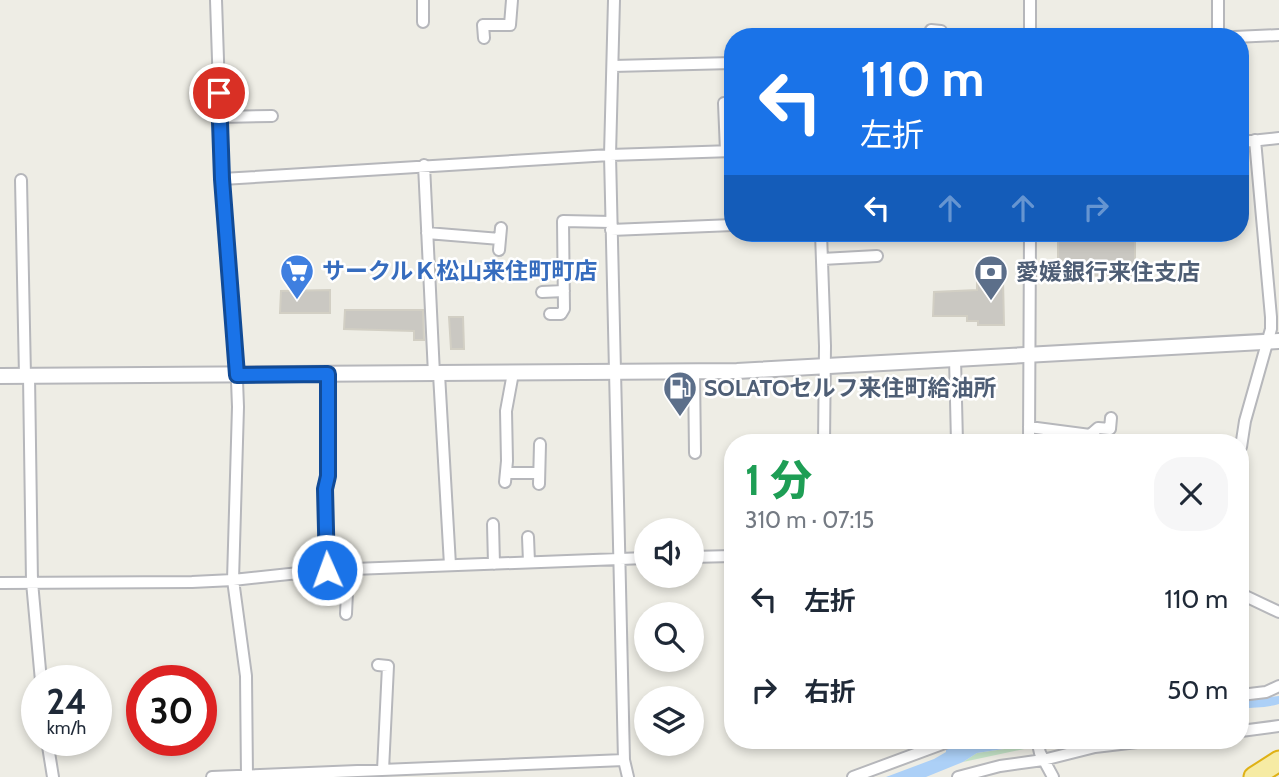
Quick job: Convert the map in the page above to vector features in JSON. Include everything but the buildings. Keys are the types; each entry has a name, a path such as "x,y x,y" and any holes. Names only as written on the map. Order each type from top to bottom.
{"highway":[{"path":"1254,777 1279,761"}],"street":[{"path":"216,0 222,179 238,407 233,580 246,676 247,776"},
{"path":"423,0 423,22"},
{"path":"484,38 484,25 510,25 512,0"},
{"path":"614,0 611,226 624,760 628,777"},
{"path":"1030,0 1030,28"},
{"path":"1218,0 1219,28"},
{"path":"1249,36 1279,35"},
{"path":"613,66 718,69 724,67"},
{"path":"220,117 272,116"},
{"path":"1249,140 1279,138"},
{"path":"1243,434 1245,421 1273,342 1255,139"},
{"path":"222,179 424,165 724,151"},
{"path":"424,165 450,565"},
{"path":"22,180 32,582 40,665"},
{"path":"550,314 561,314 564,309 563,221 611,226 724,225"},
{"path":"427,233 500,239"},
{"path":"821,242 824,434"},
{"path":"1029,434 1030,242"},
{"path":"822,259 877,256"},
{"path":"542,292 564,291"},
{"path":"0,376 694,371 1273,342"},
{"path":"955,358 957,434"},
{"path":"694,371 695,453"},
{"path":"513,373 506,411 505,478 539,478 540,444"},
{"path":"327,570 325,489 328,476 328,374"},
{"path":"1091,434 1098,428 1110,429 1111,418"},
{"path":"1029,426 1083,434"},
{"path":"494,524 494,564"},
{"path":"528,537 529,562"},
{"path":"704,557 724,556"},
{"path":"0,583 233,580 327,570 634,558"},
{"path":"346,614 348,570"},
{"path":"1249,598 1279,612"},
{"path":"378,665 388,666 383,770"},
{"path":"1249,694 1266,692 1279,686"},
{"path":"1249,730 1279,726"},
{"path":"853,777 929,749"},
{"path":"1040,749 1053,777"},
{"path":"958,777 1084,749"},
{"path":"50,756 53,777"},
{"path":"212,777 624,760"}],"green space":[{"path":"1005,749 1024,749 963,762 977,753"}],"water":[{"path":"1279,696 1279,704 1249,708 1249,699"},
{"path":"946,749 1003,749 977,753 963,762 926,777 886,777 934,759 946,752"}],"place":[{"name":"サークルＫ松山来住町町店","path":"297,301"},
{"name":"愛媛銀行来住支店","path":"991,302"},
{"name":"SOLATOセルフ来住町給油所","path":"680,418"}],"route":[{"path":"219,93 222,179 237,375 328,374 328,476 325,489 327,570"}]}
